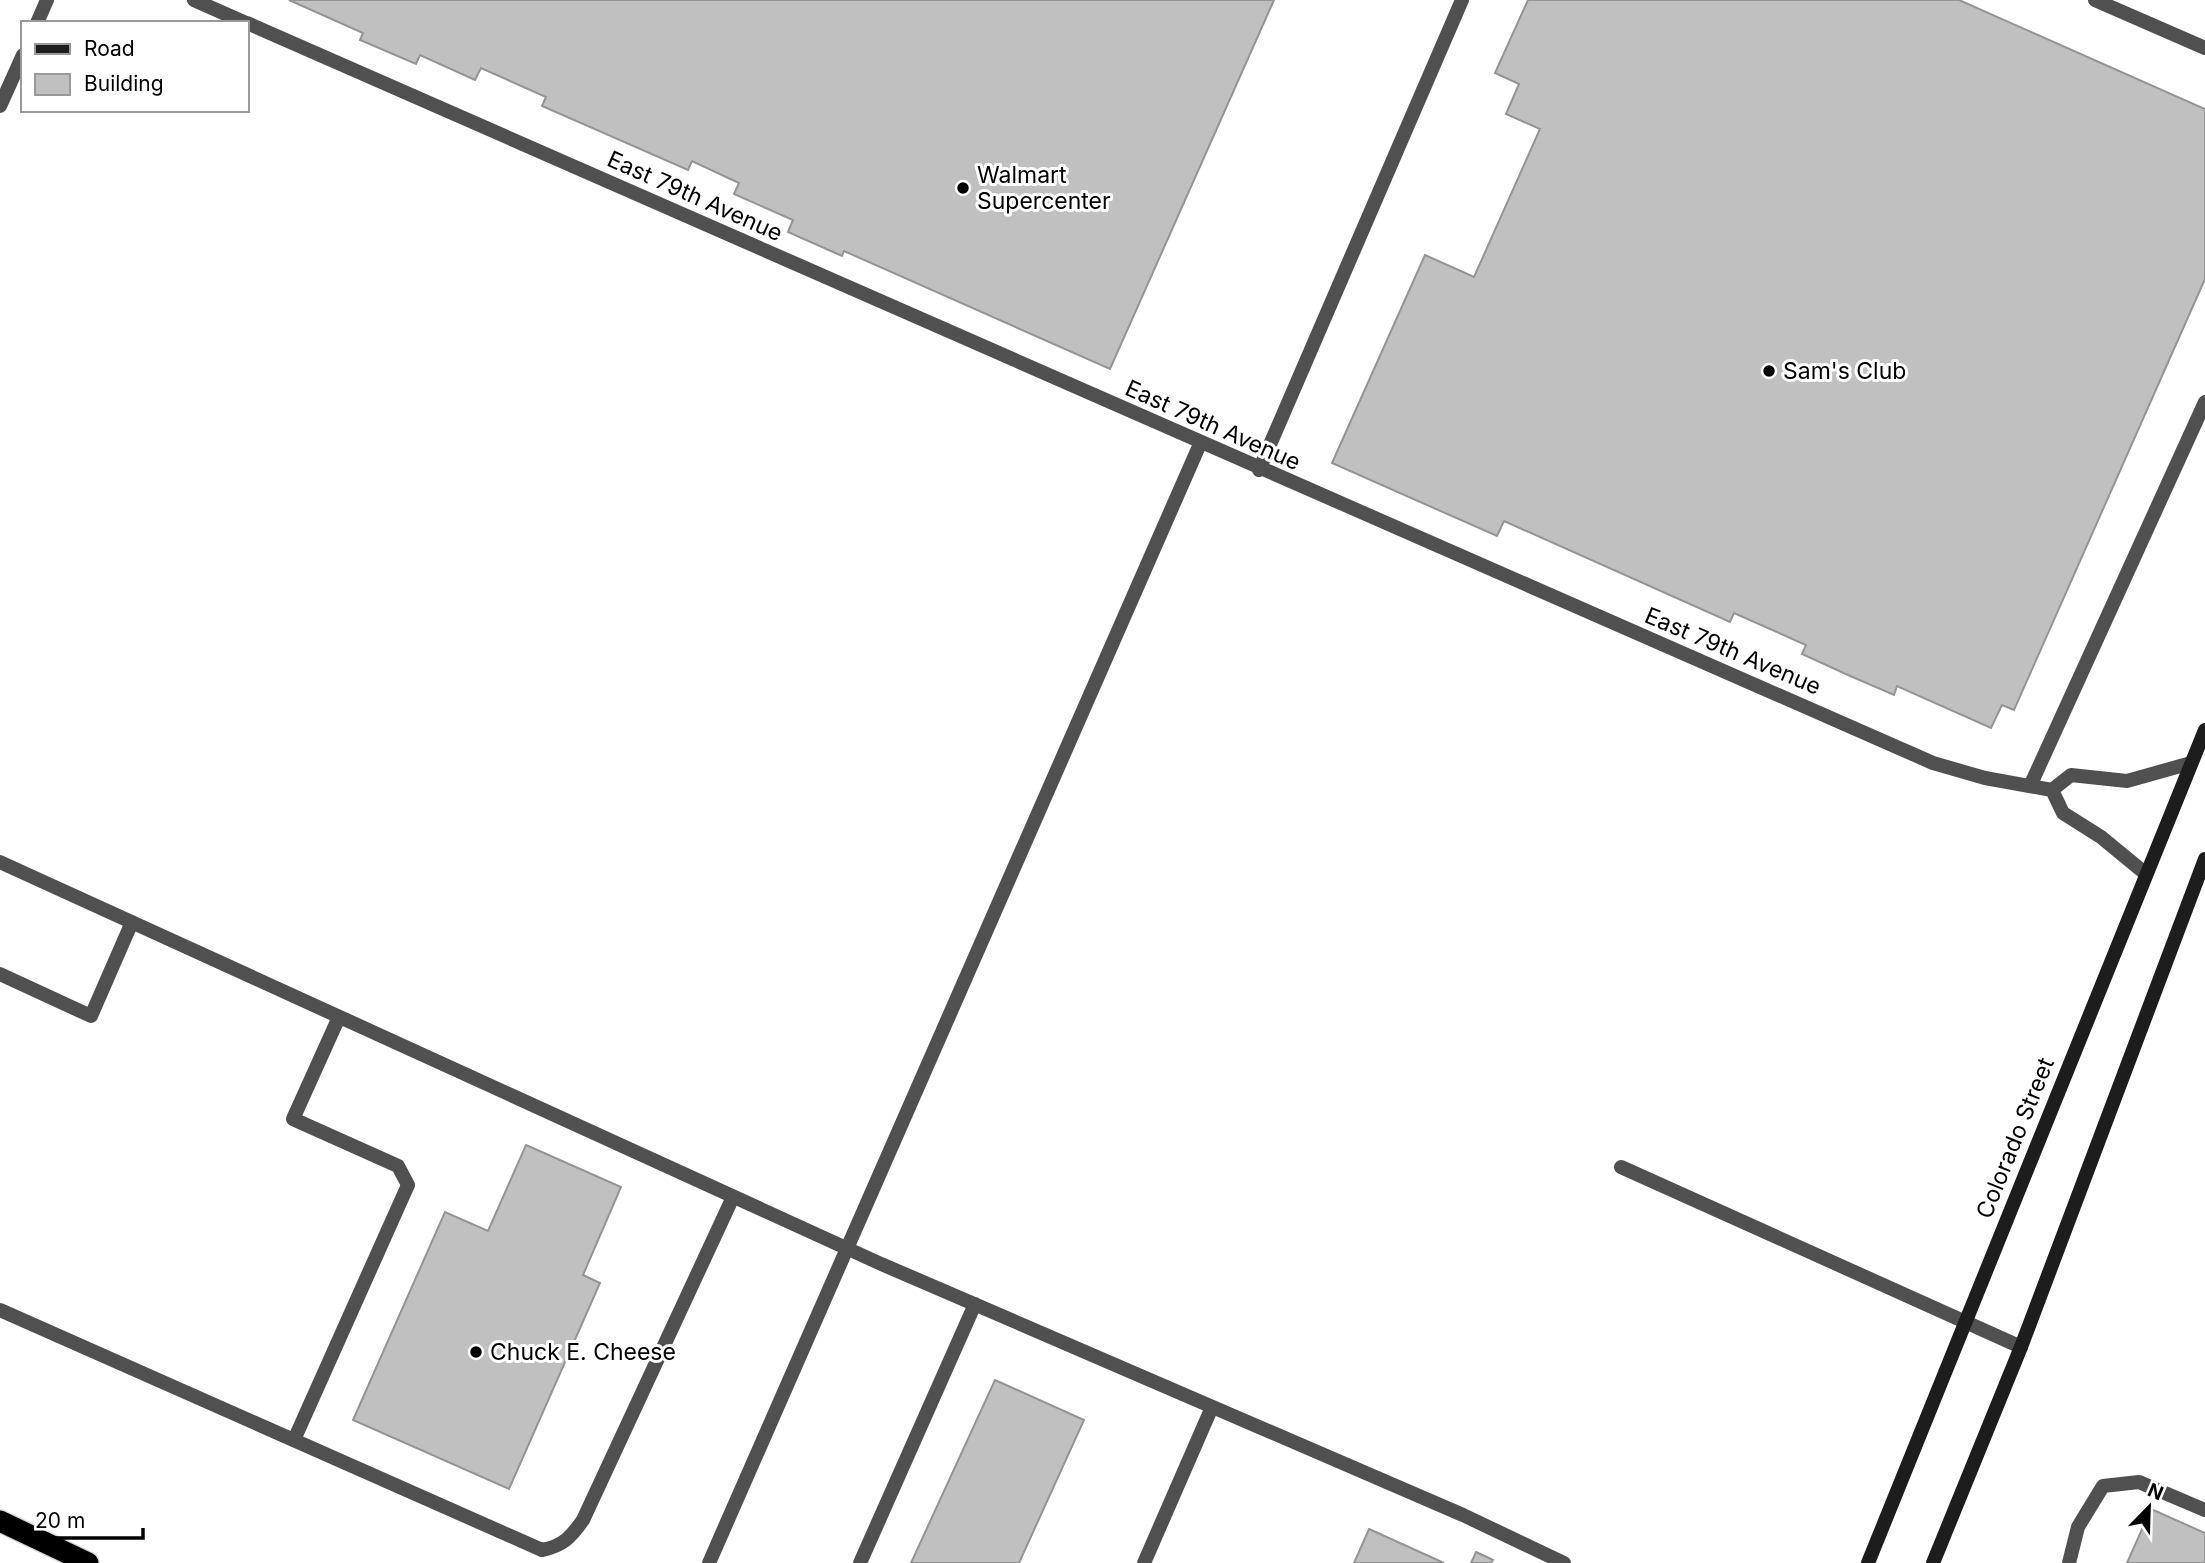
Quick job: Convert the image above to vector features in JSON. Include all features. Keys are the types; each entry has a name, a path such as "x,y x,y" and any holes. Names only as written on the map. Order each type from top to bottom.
{"highway":[{"path":"0,1521 88,1563"}],"street":[{"path":"38,21 47,0"},
{"name":"East 79th Avenue","path":"194,0 241,21"},
{"path":"1259,470 1462,0"},
{"path":"2095,0 2205,48"},
{"name":"East 79th Avenue","path":"248,24 1259,470 1933,763 1985,778 2031,784 2052,790"},
{"path":"0,106 21,59"},
{"path":"2031,784 2205,402"},
{"path":"709,1563 1200,444"},
{"name":"Colorado Street","path":"1868,1563 2205,730"},
{"path":"2146,874 2101,837 2063,813 2052,790 2071,775 2127,781 2191,763"},
{"path":"1933,1563 2021,1347 2205,859"},
{"path":"0,862 733,1197 1564,1563"},
{"path":"0,974 91,1016 132,922"},
{"path":"294,1440 408,1185 398,1166 293,1119 339,1017"},
{"path":"1621,1167 2021,1347"},
{"path":"0,1310 542,1550 557,1547 571,1537 583,1520 733,1197"},
{"path":"860,1563 975,1304"},
{"path":"1144,1563 1212,1406"},
{"path":"2069,1563 2078,1527 2103,1486 2139,1482 2205,1510"}],"building":[{"name":"Walmart Supercenter","path":"289,0 1274,0 1110,369 844,251 842,256 788,232 793,220 734,194 739,183 692,161 688,170 542,106 546,97 481,68 475,80 420,55 416,64 360,40 363,33"},
{"name":"Sam's Club","path":"1528,0 1959,0 2205,109 2205,279 2014,710 2002,705 1991,728 1897,686 1894,695 1848,675 1802,654 1806,645 1734,613 1730,622 1504,521 1497,536 1332,463 1425,255 1474,277 1540,129 1506,114 1519,84 1495,73"},
{"name":"Chuck E. Cheese","path":"526,1145 621,1187 583,1275 600,1283 509,1489 353,1420 445,1212 488,1231"},
{"path":"995,1380 1084,1420 1019,1563 911,1563"},
{"path":"2151,1509 2205,1533 2205,1563 2127,1563"},
{"path":"1369,1529 1444,1563 1354,1563"},
{"path":"1476,1552 1493,1560 1491,1563 1471,1563"}],"place":[{"name":"Walmart Supercenter","path":"963,188"},
{"name":"Sam's Club","path":"1769,371"},
{"name":"Chuck E. Cheese","path":"476,1352"}]}
